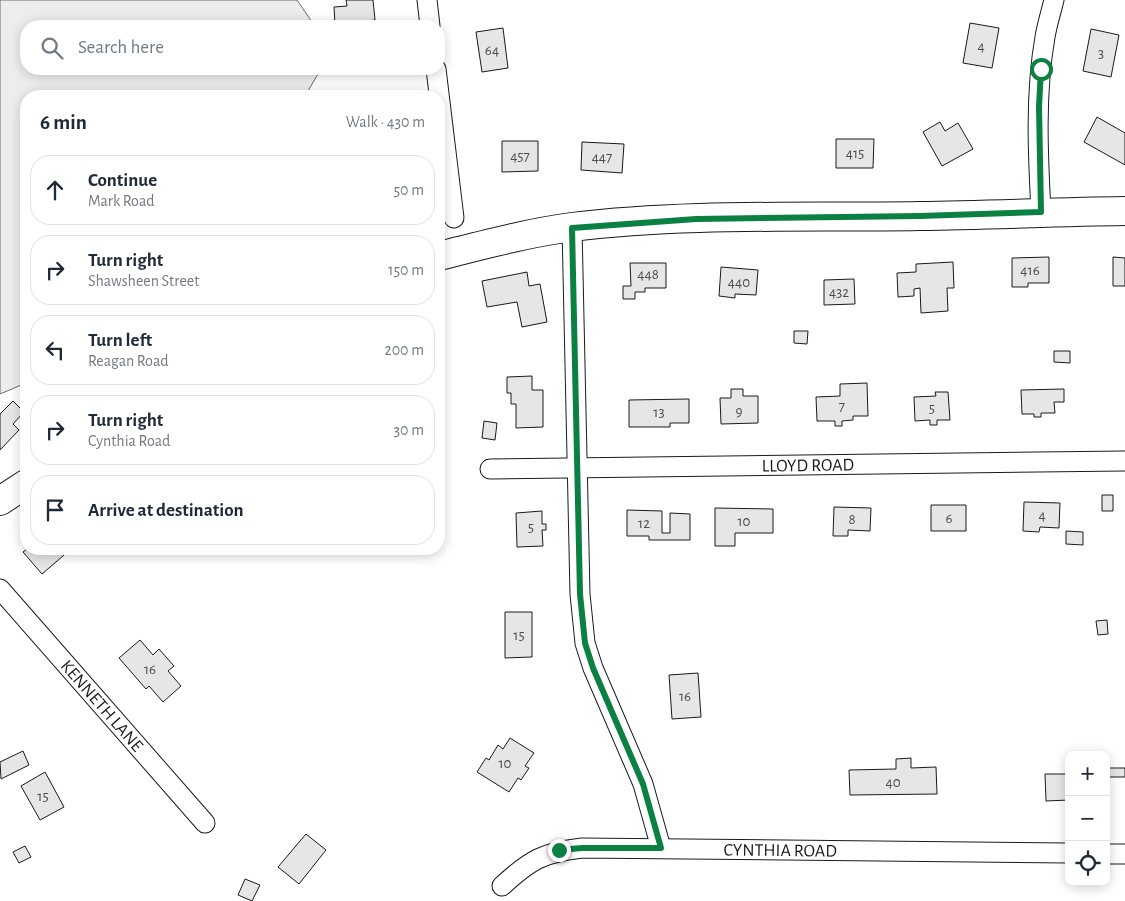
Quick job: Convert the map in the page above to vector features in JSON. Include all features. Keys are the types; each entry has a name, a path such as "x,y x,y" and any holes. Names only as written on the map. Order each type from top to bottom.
{"main road":[{"path":"445,254 503,240 572,228 650,221 706,218 920,216 1125,211"},
{"path":"0,501 20,488"}],"street":[{"path":"427,0 429,20"},
{"path":"1041,212 1039,107 1041,69 1045,36 1054,0"},
{"path":"437,75 439,90"},
{"path":"445,144 454,218"},
{"path":"572,228 580,594 585,643 593,668 643,784 661,848"},
{"name":"LLOYD ROAD","path":"490,469 1125,461"},
{"name":"KENNETH LANE","path":"0,589 205,823"},
{"name":"CYNTHIA ROAD","path":"502,886 539,857 559,850 582,848 1065,853"},
{"path":"1110,854 1125,854"}],"shaded area":[{"path":"0,0 297,0 311,20 20,20 20,75 317,75 309,90 20,90 20,386 0,394"}],"building":[{"path":"346,0 373,0 375,20 335,20 334,7 347,6"},
{"path":"970,23 999,28 992,68 963,63"},
{"path":"503,28 508,68 482,72 476,32"},
{"path":"1091,29 1119,35 1111,77 1083,71"},
{"path":"1097,117 1125,133 1125,165 1084,142"},
{"path":"940,122 945,131 958,123 973,149 942,166 923,132"},
{"path":"836,139 874,139 873,168 836,168"},
{"path":"502,141 538,141 538,171 502,172"},
{"path":"582,142 624,144 622,173 581,170"},
{"path":"1049,257 1049,283 1028,283 1028,287 1012,287 1012,258"},
{"path":"1113,257 1125,258 1125,286 1113,286"},
{"path":"953,262 954,288 947,288 948,311 921,313 920,288 914,289 914,296 898,297 897,273 916,272 916,264"},
{"path":"630,263 666,263 666,288 645,288 645,292 635,292 635,299 623,299 623,286 631,286"},
{"path":"721,267 758,270 756,295 735,294 735,298 719,296"},
{"path":"527,272 529,286 540,284 547,322 522,327 517,302 487,307 482,281"},
{"path":"854,279 855,304 824,305 824,280"},
{"path":"794,331 808,331 807,344 794,343"},
{"path":"1054,351 1070,351 1070,363 1054,362"},
{"path":"532,376 532,390 543,390 543,427 516,428 516,404 511,404 511,393 507,393 507,377"},
{"path":"867,383 868,416 853,416 853,420 842,421 842,426 835,426 835,421 817,421 816,397 840,396 840,384"},
{"path":"731,389 743,389 743,396 758,396 758,423 721,424 720,398 731,398"},
{"path":"1064,389 1064,402 1054,402 1055,413 1041,413 1041,417 1034,417 1034,414 1022,414 1021,390"},
{"path":"935,392 948,392 950,420 937,420 937,425 930,425 930,420 915,421 914,397 936,396"},
{"path":"689,399 689,423 670,423 670,427 629,427 629,400"},
{"path":"13,401 20,408 20,416 13,424 19,430 0,450 0,414"},
{"path":"484,421 497,423 495,440 482,438"},
{"path":"1102,495 1113,495 1113,511 1102,511"},
{"path":"1024,502 1060,503 1059,528 1040,527 1039,532 1023,531"},
{"path":"931,505 966,505 966,531 931,531"},
{"path":"834,507 871,508 870,531 848,530 848,536 833,536"},
{"path":"715,508 773,509 773,533 735,533 735,546 715,546"},
{"path":"627,510 662,511 662,533 670,533 670,513 690,514 690,540 649,540 649,536 627,536"},
{"path":"542,511 542,524 546,524 546,530 542,530 543,546 517,547 516,513"},
{"path":"1066,531 1083,532 1083,545 1066,544"},
{"path":"26,555 64,555 42,574"},
{"path":"505,612 532,612 532,657 505,658"},
{"path":"1107,620 1108,634 1098,635 1096,621"},
{"path":"140,640 153,655 159,649 174,666 168,671 181,686 163,702 149,686 146,689 119,658"},
{"path":"698,673 701,717 672,719 669,675"},
{"path":"510,738 534,753 525,766 529,768 521,780 518,778 509,792 477,772 486,758 489,760 498,745 503,749"},
{"path":"23,751 29,765 1,779 0,762"},
{"path":"911,758 911,768 936,767 937,794 850,795 849,770 896,769 896,759"},
{"path":"1110,768 1125,768 1125,777 1110,777"},
{"path":"45,772 64,807 40,820 21,786"},
{"path":"1045,774 1065,774 1065,800 1046,801"},
{"path":"306,834 326,850 299,884 278,867"},
{"path":"25,846 31,857 19,863 13,852"},
{"path":"245,879 260,885 252,901 238,895"}],"route":[{"path":"559,850 582,848 661,848 643,784 593,668 585,643 580,594 572,228 614,223 746,217 920,216 1041,212 1039,107 1041,69"}]}
